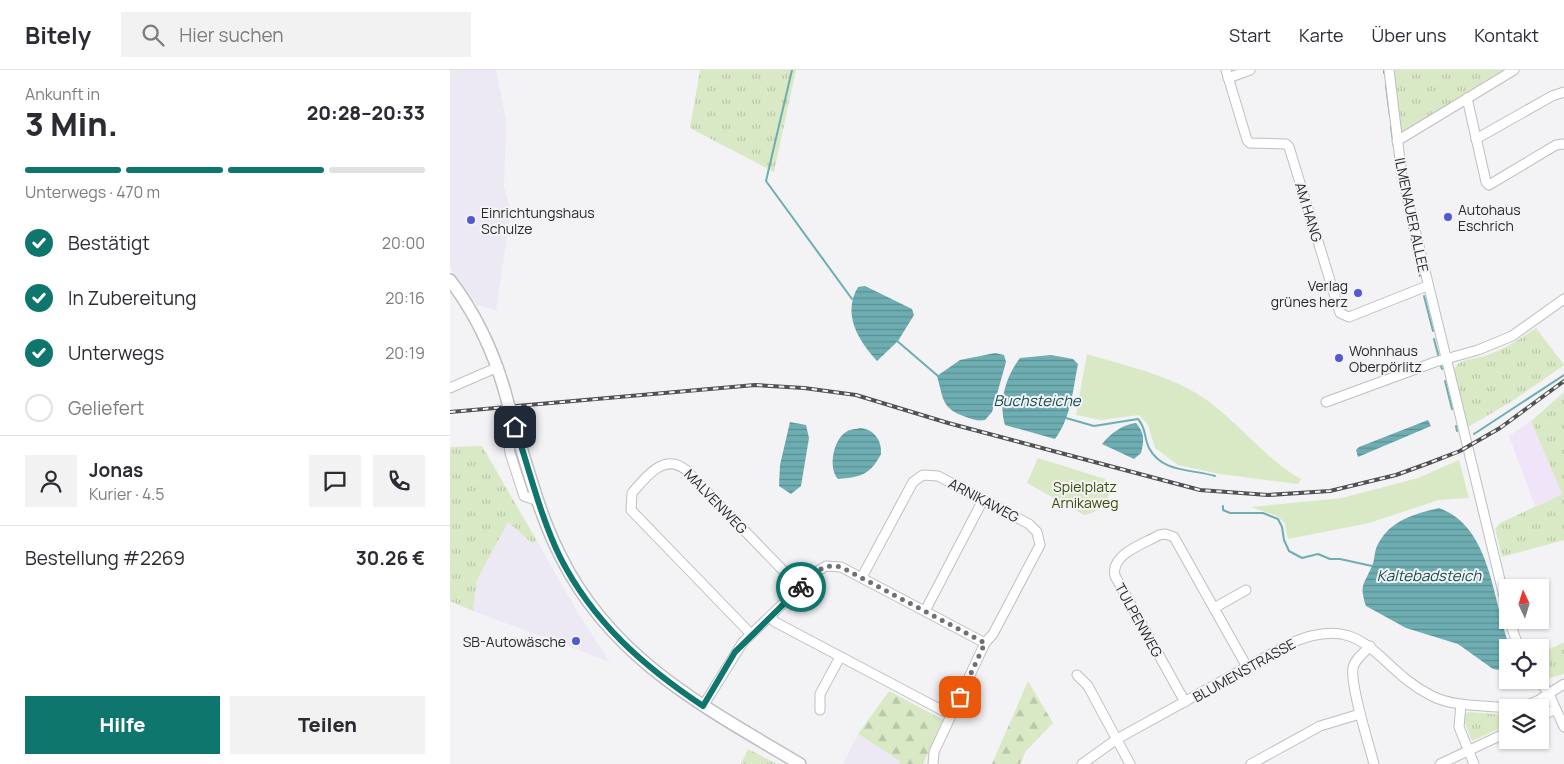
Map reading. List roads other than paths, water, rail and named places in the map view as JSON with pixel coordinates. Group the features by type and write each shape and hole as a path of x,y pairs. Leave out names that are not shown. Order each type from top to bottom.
{"main road":[{"path":"450,280 482,330 498,367 538,500 556,547 571,577 606,627 642,660 703,706 800,764"}],"street":[{"name":"AM HANG","path":"1250,70 1227,74 1248,140 1250,143 1286,144 1289,147 1340,313 1343,317 1349,317 1428,286"},
{"name":"ILMENAUER ALLEE","path":"1389,70 1402,176 1499,579"},
{"path":"1397,141 1514,70"},
{"path":"1476,140 1552,96 1564,92"},
{"path":"1467,98 1486,182 1489,184 1556,145 1564,144"},
{"path":"1326,402 1445,359 1478,350 1512,336 1564,299"},
{"path":"450,388 498,367"},
{"name":"MALVENWEG","path":"751,634 631,510 632,493 661,464 674,463 686,470 800,588"},
{"name":"ARNIKAWEG","path":"862,577 917,477 932,474 1029,524 1037,532 1040,545 993,634 985,643"},
{"path":"925,611 983,500"},
{"name":"TULPENWEG","path":"1185,702 1114,576 1115,564 1121,556 1159,535 1170,535 1178,542 1247,667"},
{"path":"703,706 735,652 751,634 771,617 816,572 826,566 841,567 985,643 934,752 932,764"},
{"path":"1214,608 1246,590"},
{"path":"771,617 775,622 951,715"},
{"name":"BLUMENSTRASSE","path":"1082,764 1117,739 1247,667 1289,644 1319,634 1347,635 1370,646 1420,689 1433,697 1461,704 1499,707"},
{"path":"1370,646 1354,663 1353,668 1360,714 1374,764"},
{"path":"820,710 820,694 840,657"},
{"path":"1077,676 1088,686 1130,764"},
{"path":"1539,699 1564,684"},
{"path":"1545,689 1564,727"},
{"path":"1461,704 1460,727 1474,764"},
{"path":"1549,712 1555,709"},
{"path":"1252,764 1320,726 1360,714"},
{"path":"1440,764 1499,736"}],"water":[{"path":"865,286 912,309 914,315 898,341 877,361 858,335 852,317 853,297 858,287"},
{"path":"995,353 1004,355 1006,362 992,412 985,420 974,420 952,410 945,402 937,376 960,360"},
{"name":"Buchsteiche","path":"1051,355 1073,359 1078,364 1068,413 1055,439 1005,425 1002,407 1007,381 1020,358"},
{"path":"1428,420 1431,426 1358,457 1356,450 1359,447"},
{"path":"790,422 806,425 809,438 801,486 791,494 779,486 780,465"},
{"path":"1136,423 1141,430 1143,441 1141,453 1134,459 1102,444 1117,430"},
{"path":"861,428 870,431 877,437 881,454 869,471 864,474 838,479 833,468 835,447 842,436 848,431"},
{"name":"Kaltebadsteich","path":"1439,508 1457,518 1470,531 1480,548 1488,567 1499,608 1499,629 1504,629 1507,639 1499,639 1499,670 1493,669 1458,644 1406,628 1366,606 1363,585 1383,536 1389,529 1404,519"}],"waterway":[{"path":"792,70 766,181 852,299"},
{"path":"1386,85 1390,116"},
{"path":"1391,127 1394,147"},
{"path":"1405,210 1420,276"},
{"path":"1424,296 1433,331"},
{"path":"1434,339 1439,358"},
{"path":"896,340 938,376"},
{"path":"1440,363 1442,369"},
{"path":"1474,434 1564,375"},
{"path":"1445,381 1452,409"},
{"path":"1066,418 1094,426 1138,419 1149,448 1162,462 1178,469 1215,476"},
{"path":"1456,426 1457,431"},
{"path":"1223,506 1223,510 1230,513 1263,513 1278,519 1289,551 1302,558 1318,554 1330,559 1340,559 1372,566"}],"railway":[{"path":"450,412 755,385 804,388 856,395 948,423 1200,490 1268,495 1330,491 1396,475 1429,463 1460,451 1500,428 1564,381"}],"place":[{"name":"Autohaus Eschrich","path":"1448,217"},
{"name":"Einrichtungshaus Schulze","path":"471,220"},
{"name":"Verlag grünes herz","path":"1358,293"},
{"name":"Wohnhaus Oberpörlitz","path":"1339,358"},
{"name":"SB-Autowäsche","path":"576,641"}],"park label":[{"name":"Spielplatz Arnikaweg","path":"1085,494"}]}
